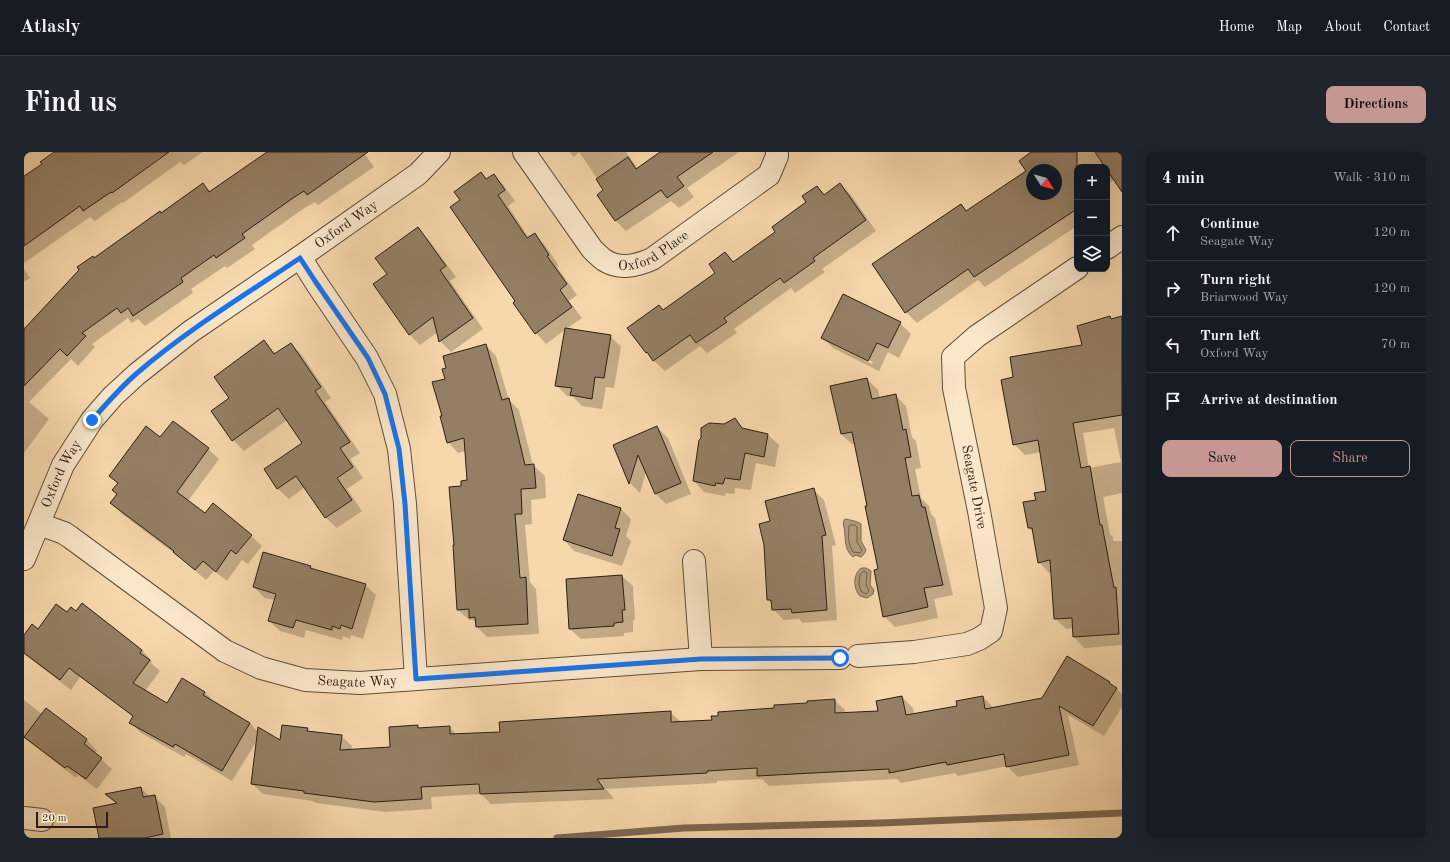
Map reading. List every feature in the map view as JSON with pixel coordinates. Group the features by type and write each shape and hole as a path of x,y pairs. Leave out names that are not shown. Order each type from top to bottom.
{"street":[{"name":"Oxford Way","path":"24,559 63,465 92,420 113,396 137,374 190,332 300,258 418,174 439,152"},
{"name":"Oxford Place","path":"524,152 592,249 604,260 617,265 636,266 652,259 769,175 777,156 777,152"},
{"path":"300,258 368,358 385,394 399,449 405,504 416,679"},
{"name":"Seagate Drive","path":"849,657 914,652 967,644 979,639 991,631 996,608 979,510 954,388 953,357 977,336 1074,270"},
{"name":"Seagate Way","path":"39,524 64,533 70,537 224,651 261,668 304,680 360,683 701,659 849,657"},
{"path":"694,561 701,659"}],"water":[{"path":"845,519 861,524 861,541 866,550 861,557 856,555 853,557 847,550 843,523"},
{"path":"861,568 866,568 871,571 870,585 874,590 873,594 867,598 860,596 855,586 856,574"}],"building":[{"path":"54,152 169,152 112,193 111,192 83,211 80,206 24,246 24,176 42,164 40,162"},
{"path":"267,152 368,152 307,195 304,191 293,198 242,234 245,238 216,258 214,255 181,278 183,282 133,316 128,308 121,313 117,308 82,333 86,336 67,356 60,349 24,386 24,329 79,270 77,267 93,256 94,258 160,211 161,213 203,183 209,192"},
{"path":"660,152 713,152 677,177 684,186 667,198 661,190 615,221 597,195 603,190 596,179 628,157 636,169"},
{"path":"1031,152 1077,152 1077,164 1074,164 1074,211 974,277 968,269 905,313 872,264 961,204 966,211 1026,171 1019,161"},
{"path":"1095,152 1122,152 1122,192 1110,174 1110,164 1103,164"},
{"path":"481,172 486,179 494,174 505,190 498,195 527,238 535,233 549,255 547,256 567,284 560,290 572,307 535,334 513,303 515,301 450,207 460,200 454,192"},
{"path":"840,183 866,220 813,258 815,261 784,283 780,278 724,318 727,322 696,343 690,335 653,361 627,328 659,305 663,310 715,273 709,264 725,252 733,262 775,232 772,227 806,202 802,196 817,186 824,195"},
{"path":"418,227 446,266 440,270 473,318 439,342 433,317 409,335 373,284 387,274 375,258"},
{"path":"843,294 901,322 888,348 877,343 868,361 821,338"},
{"path":"1110,316 1111,319 1122,316 1122,415 1073,423 1081,468 1090,466 1100,525 1102,525 1114,588 1116,587 1119,634 1073,637 1072,618 1054,619 1050,560 1038,563 1032,528 1028,528 1023,502 1036,500 1034,493 1046,491 1038,440 1013,445 1001,380 1013,377 1010,357 1082,345 1077,326"},
{"path":"565,328 611,335 604,378 595,377 592,399 570,395 572,388 555,386"},
{"path":"264,340 274,354 291,343 321,387 315,391 350,442 340,448 353,467 337,478 352,500 325,518 296,476 277,489 264,469 302,443 278,408 232,441 211,411 229,398 214,377"},
{"path":"486,344 502,400 509,398 525,465 534,464 536,488 521,489 522,514 515,514 520,578 526,577 528,624 476,627 475,617 469,618 469,609 457,610 454,545 449,487 461,486 461,481 467,480 464,438 447,443 440,416 442,416 432,382 445,379 442,369 446,368 443,356"},
{"path":"867,378 872,399 896,394 903,430 906,429 911,457 905,458 912,496 919,495 922,507 925,507 943,585 924,588 928,607 883,617 874,570 878,569 852,432 841,434 830,386"},
{"path":"735,418 742,428 768,434 764,457 745,453 740,480 725,478 723,484 716,483 715,486 693,481 699,440 701,438 701,428 709,423 724,424"},
{"path":"173,421 209,448 177,492 205,513 213,503 252,535 236,554 231,550 216,572 203,561 195,570 173,552 174,551 110,503 117,494 112,490 118,483 109,476 146,426 160,437"},
{"path":"657,426 681,483 655,494 638,455 629,484 613,445"},
{"path":"814,488 826,535 822,536 827,610 792,613 791,609 772,610 771,600 767,600 764,545 759,524 770,521 765,501"},
{"path":"578,494 621,508 615,528 620,529 612,556 563,540"},
{"path":"263,552 311,566 310,568 366,584 352,629 341,625 340,629 332,626 332,630 296,620 293,628 268,621 276,594 253,587"},
{"path":"622,575 625,610 622,610 623,622 614,623 614,626 569,629 566,579"},
{"path":"82,603 142,650 140,653 150,660 133,683 167,703 182,678 205,692 203,695 250,723 222,771 175,744 173,747 129,723 133,716 69,668 60,680 24,653 24,635 32,624 38,629 56,604 67,612 71,607 76,611"},
{"path":"1067,656 1110,682 1109,683 1117,688 1093,726 1059,706 1069,755 1006,767 1004,754 947,765 946,762 889,773 889,769 757,776 757,768 707,771 707,773 597,779 604,789 480,794 479,784 421,787 422,799 374,802 304,793 304,791 251,784 258,727 280,740 282,725 308,728 307,731 342,735 340,750 390,747 389,727 418,725 418,728 450,726 450,734 500,732 499,722 671,711 671,722 712,720 711,716 718,716 718,712 774,708 774,705 807,703 807,701 835,699 835,713 878,711 876,701 902,696 906,715 957,706 956,701 983,696 985,709 1042,698"},
{"path":"46,708 87,739 84,744 102,758 86,779 67,766 65,768 24,737"},
{"path":"141,787 143,797 155,795 163,834 145,838 99,838 93,808 117,803 105,794"}],"waterway":[{"path":"557,838 684,828 881,823 1122,813"}],"route":[{"path":"92,420 113,396 137,374 190,332 300,258 368,358 385,394 399,449 405,504 416,679 701,659 840,658"}]}
